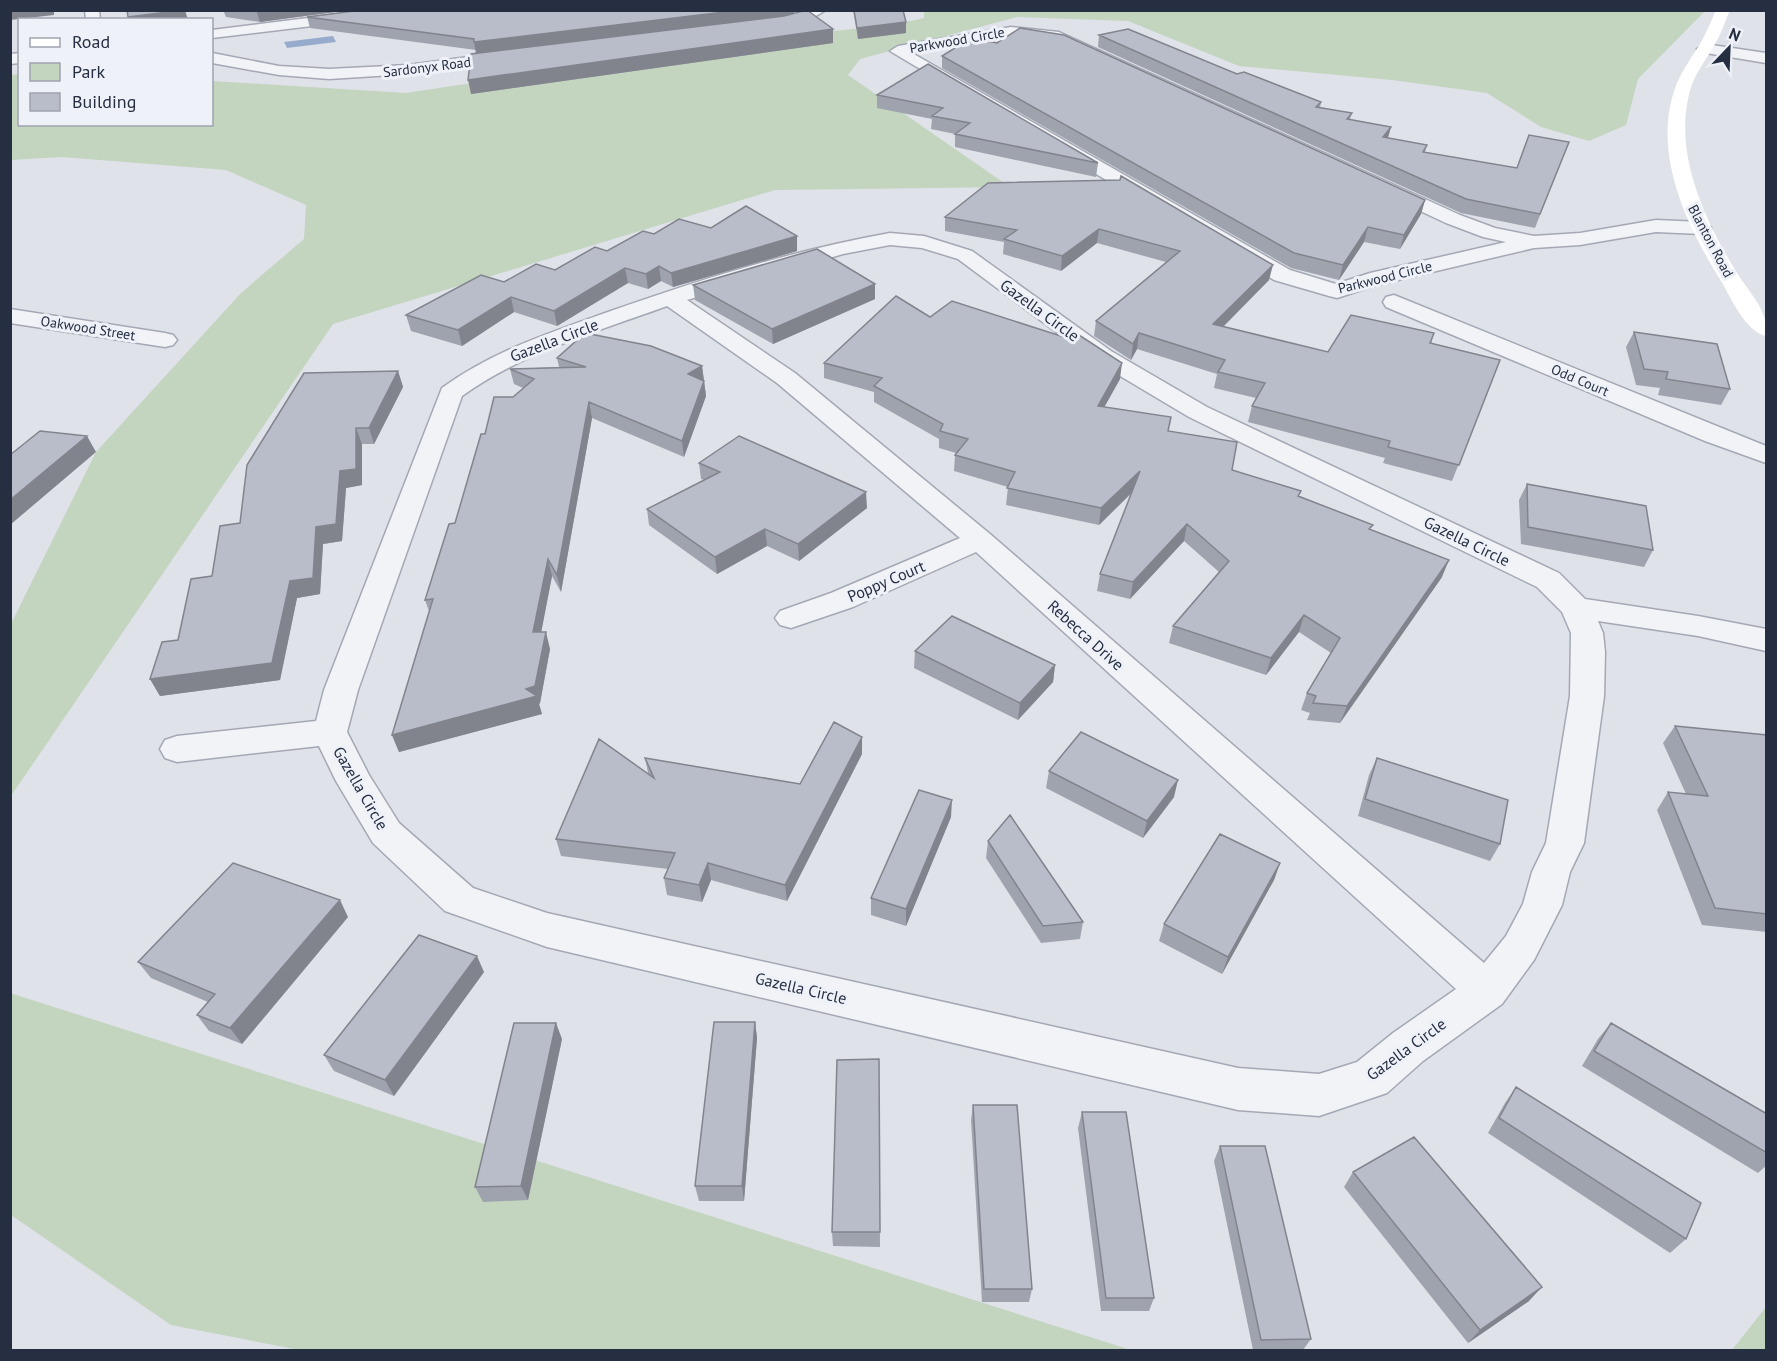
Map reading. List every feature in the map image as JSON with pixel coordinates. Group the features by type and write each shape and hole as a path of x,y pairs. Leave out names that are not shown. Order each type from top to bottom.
{"street":[{"path":"213,34 412,10"},
{"path":"749,27 799,20 819,10"},
{"name":"Blanton Road","path":"1723,10 1707,44 1691,65 1681,95 1677,123 1678,156 1686,193 1701,228 1718,259 1763,323"},
{"name":"Parkwood Circle","path":"1534,242 1490,233 1453,219 1054,35 1011,31 898,51 1282,275 1302,283 1337,291 1370,280 1534,242 1580,238 1656,226 1701,228"},
{"path":"1707,44 1767,48"},
{"path":"1707,44 1767,58"},
{"name":"Sardonyx Road","path":"213,58 300,73 368,74 528,55"},
{"name":"Gazella Circle","path":"890,240 924,243 965,255 1103,356 1198,412 1548,580 1576,608 1587,633 1589,652 1587,696 1565,843 1551,872 1542,905 1520,948 1487,991 1408,1047 1371,1078 1319,1095 1238,1089 547,930 459,900 386,832 354,781 330,732 341,690 451,393 481,371 522,351 669,298 840,248 890,240"},
{"name":"Rebecca Drive","path":"669,298 786,378 980,540 1487,991"},
{"name":"Odd Court","path":"1394,302 1767,455"},
{"name":"Oakwood Street","path":"10,316 165,340"},
{"name":"Poppy Court","path":"791,618 842,600 980,540"},
{"path":"1576,608 1698,626 1767,640"},
{"path":"177,749 330,732"}],"green space":[{"path":"924,11 1705,11 1638,79 1626,125 1589,141 1541,127 1487,93 1392,80 1239,66 1128,21 1017,17 860,59 848,75 1010,187 775,190 333,324 11,796 10,626 96,452 241,293 304,239 306,205 226,170 62,157 11,160 11,75 18,74 18,126 213,126 213,81 406,93 784,36 893,25 924,18"},
{"path":"10,993 1131,1350 299,1350 171,1325 11,1215"},
{"path":"1766,1307 1766,1350 1732,1350"}],"water":[{"path":"333,36 336,42 287,48 284,42"}],"building":[{"path":"127,10 184,10 128,17"},
{"path":"362,10 741,10 474,42 474,39 307,17"},
{"path":"807,10 833,29 468,80 471,54 784,16"},
{"path":"854,10 903,10 906,22 857,28"},
{"path":"1020,28 1064,35 1425,200 1404,235 1368,227 1343,265 1294,253 942,56 971,38 997,43"},
{"path":"1128,29 1237,74 1244,72 1321,102 1316,107 1352,113 1347,119 1391,127 1383,137 1427,145 1423,152 1517,168 1529,135 1569,142 1540,214 1466,199 1099,35"},
{"path":"928,64 1098,163 955,134 970,123 932,116 943,108 877,95"},
{"path":"1121,176 1273,265 1213,324 1328,352 1351,315 1434,333 1430,343 1500,360 1459,465 1388,447 1390,441 1252,406 1265,383 1218,372 1225,360 1139,333 1133,344 1096,321 1180,251 1099,229 1062,256 1004,239 1017,230 945,217 988,183 1120,180"},
{"path":"746,206 797,236 671,273 659,266 646,274 625,268 554,311 511,297 458,330 406,315 481,275 504,282 536,264 555,270 595,247 607,251 643,231 654,234 679,219 711,228"},
{"path":"817,249 875,284 772,329 693,285"},
{"path":"896,296 930,317 952,301 1073,340 1079,335 1122,363 1098,406 1171,417 1168,431 1237,442 1232,470 1301,491 1298,496 1373,525 1369,529 1449,560 1347,706 1313,703 1316,696 1307,693 1340,638 1304,615 1271,658 1173,626 1229,561 1187,524 1133,582 1100,574 1140,471 1101,508 1007,488 1015,472 955,455 968,439 940,431 943,424 874,386 882,378 824,363"},
{"path":"1634,332 1717,344 1730,389 1666,379 1668,372 1644,369"},
{"path":"585,333 651,346 702,366 688,374 704,381 682,441 589,402 557,575 548,559 533,632 546,632 535,686 526,689 537,696 392,735 433,599 425,600 449,524 455,523 481,434 485,434 494,397 513,397 534,379 510,369 586,367 557,358"},
{"path":"398,371 369,428 356,428 356,469 340,471 336,524 316,527 313,578 290,581 272,663 150,679 162,642 178,640 191,579 212,576 220,526 240,523 247,465 304,373"},
{"path":"40,431 87,436 10,500 10,455"},
{"path":"739,436 866,492 798,544 765,529 715,557 647,509 720,472 699,463"},
{"path":"1527,484 1646,506 1653,550 1528,527"},
{"path":"952,616 1055,665 1020,703 915,651"},
{"path":"834,722 862,737 785,885 708,863 699,885 664,878 675,853 556,839 599,739 654,778 645,758 800,784"},
{"path":"1675,726 1767,735 1767,914 1715,908 1668,792 1708,796"},
{"path":"1081,732 1178,780 1147,821 1049,771"},
{"path":"1377,758 1508,800 1500,844 1365,799"},
{"path":"919,790 952,800 906,909 871,898"},
{"path":"1010,815 1083,922 1043,926 988,841"},
{"path":"1220,834 1280,863 1228,957 1164,924"},
{"path":"233,863 340,900 230,1028 197,1015 215,994 138,962"},
{"path":"419,935 477,956 385,1080 324,1055"},
{"path":"714,1022 755,1022 742,1186 695,1186"},
{"path":"514,1023 556,1023 521,1186 475,1187"},
{"path":"1611,1023 1767,1114 1767,1153 1594,1051"},
{"path":"879,1059 880,1232 832,1232 837,1060"},
{"path":"1516,1087 1701,1203 1686,1239 1499,1118"},
{"path":"973,1105 1017,1105 1032,1289 984,1289"},
{"path":"1082,1112 1126,1112 1154,1298 1106,1298"},
{"path":"1414,1137 1542,1287 1480,1330 1353,1172"},
{"path":"1220,1146 1265,1146 1311,1339 1261,1340"}]}
